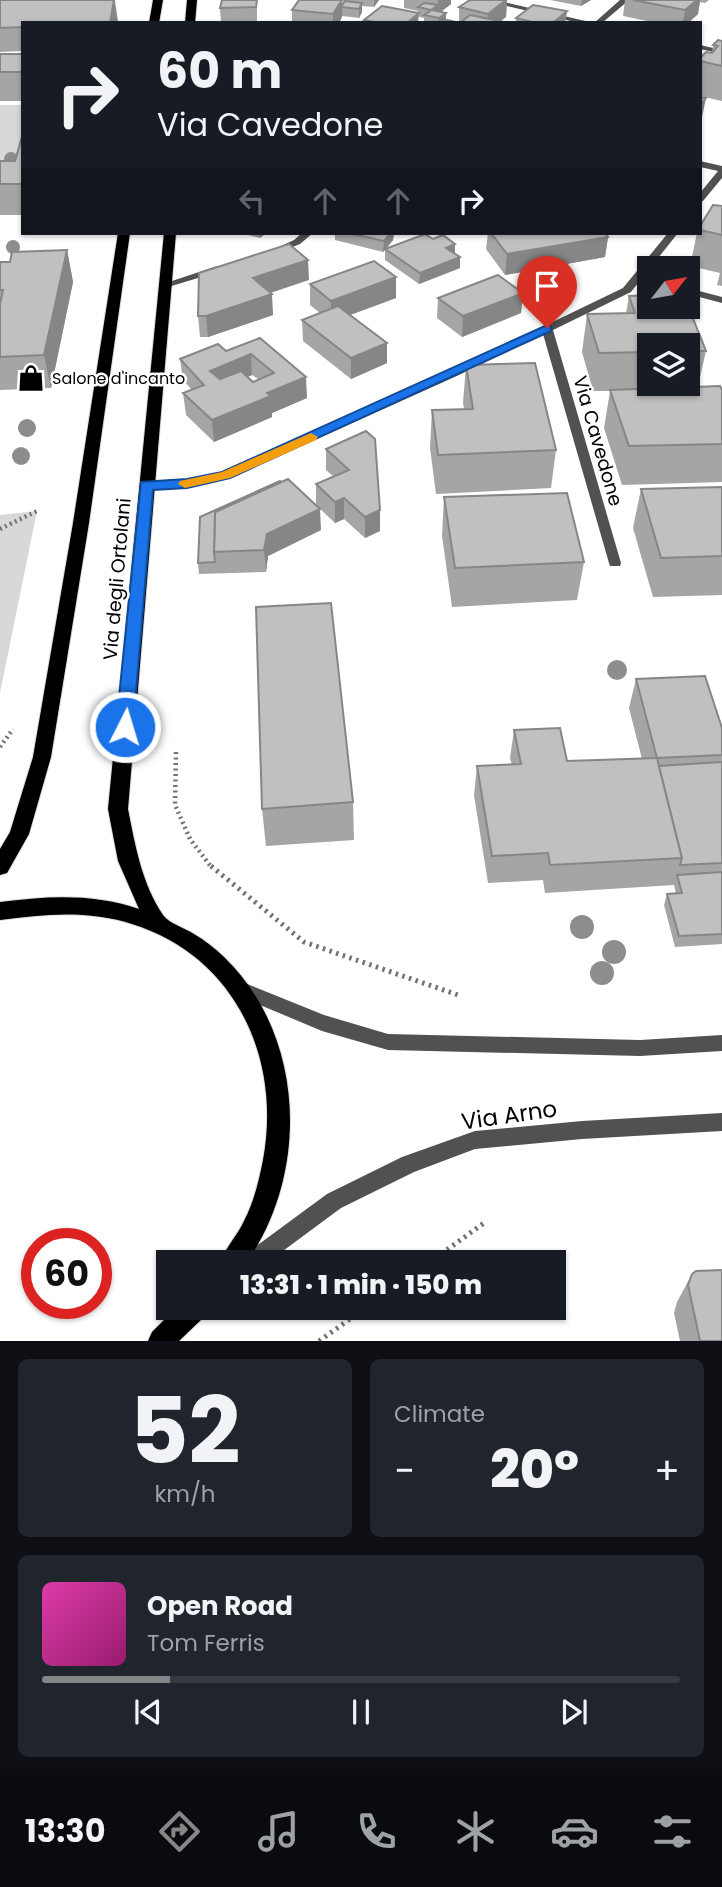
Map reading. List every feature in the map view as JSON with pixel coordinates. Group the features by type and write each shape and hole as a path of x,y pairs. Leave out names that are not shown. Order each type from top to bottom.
{"main road":[{"path":"154,21 158,0"},
{"path":"190,21 192,0"},
{"name":"Via degli Ortolani","path":"0,867 19,834 42,757 81,523 124,235"},
{"name":"Via degli Ortolani","path":"156,923 128,861 118,808 170,235"},
{"path":"0,911 54,904 108,907 156,923 203,950 240,989 267,1042 279,1095 276,1158 256,1223 239,1250"},
{"path":"161,1341 183,1320"}],"street":[{"path":"485,0 581,21"},
{"path":"599,21 625,0"},
{"path":"702,47 722,52"},
{"path":"702,165 722,170 702,196"},
{"path":"257,257 298,242 306,235"},
{"path":"146,485 187,484 226,475 627,290 671,235"},
{"path":"165,285 231,265"},
{"path":"700,294 722,300"},
{"name":"Via Cavedone","path":"547,328 615,563"},
{"path":"240,989 322,1023 388,1042 640,1048 722,1043"},
{"name":"Via Arno","path":"267,1250 334,1201 409,1164 475,1140 582,1130 722,1122"}],"path":[{"path":"0,529 37,511"},
{"path":"176,752 176,806 190,839 214,871 304,942 461,996"},
{"path":"447,1250 484,1223"},
{"path":"319,1341 349,1320"}],"shaded area":[{"path":"0,105 21,105 21,162 0,188"},
{"path":"37,511 0,693 0,515"}],"building":[{"path":"0,0 114,0 110,21 21,21 21,27 0,28"},
{"path":"222,0 257,0 256,7 220,8"},
{"path":"299,0 342,0 333,14 292,10"},
{"path":"470,0 506,0 488,14 459,7"},
{"path":"633,0 697,0 685,10"},
{"path":"345,1 362,3 359,9 341,7"},
{"path":"424,3 438,5 431,10 418,7"},
{"path":"533,5 567,11 555,21 516,18"},
{"path":"382,6 419,13 409,21 364,20"},
{"path":"432,10 446,13 439,18 424,15"},
{"path":"470,15 499,21 462,21"},
{"path":"718,40 722,41 722,66 702,61 702,56 706,52 712,53 718,46 713,45"},
{"path":"0,54 21,54 21,72 0,72"},
{"path":"21,140 21,184 0,184 0,161 15,161"},
{"path":"713,205 722,206 722,235 702,230 702,223"},
{"path":"357,235 389,235 384,241"},
{"path":"422,235 433,239 443,235 455,244 446,248 460,257 420,273 385,249"},
{"path":"493,235 608,237 507,254"},
{"path":"289,244 308,260 253,278 272,294 206,316 198,316 199,273"},
{"path":"67,250 44,355 0,357 0,304 3,290 0,290 0,262 10,262 12,252"},
{"path":"374,261 396,277 331,301 310,284"},
{"path":"498,275 523,293 463,316 438,298"},
{"path":"629,296 637,296 637,319 693,319 699,333 637,333 637,352 599,353 587,314 635,313"},
{"path":"338,306 387,343 351,358 302,320"},
{"path":"700,336 706,351 700,351"},
{"path":"260,338 306,377 267,393 271,396 212,420 183,393 204,385 180,359 218,344 226,351","holes":["251,354 274,373 253,382 241,371 220,379 210,371"]},
{"path":"535,363 556,450 438,455 432,410 473,409 466,365"},
{"path":"720,386 722,390 722,444 629,446 610,390 637,389 637,396 700,396 700,387"},
{"path":"366,431 375,439 380,510 365,517 344,498 335,502 316,484 349,470 326,449"},
{"path":"288,479 320,509 267,534 264,550 214,552 215,512"},
{"path":"280,481 215,512 215,562 198,563 200,517"},
{"path":"722,487 722,556 661,558 641,489"},
{"path":"567,493 584,562 455,568 444,497"},
{"path":"331,603 353,802 262,809 256,607"},
{"path":"705,676 722,728 722,755 657,758 636,679"},
{"path":"560,728 567,761 657,758 682,858 550,865 548,853 492,856 477,766 521,764 514,730"},
{"path":"722,762 722,863 680,865 682,858 659,766"},
{"path":"722,872 722,934 679,936 667,894 682,893 677,875"},
{"path":"722,1270 722,1341 700,1341 688,1285 696,1271"}],"slow traffic":[{"path":"185,484 226,475 311,437"}],"place":[{"name":"Salone d'incanto","path":"31,378"}],"route":[{"path":"125,727 146,485 187,484 226,475 455,373 547,328"}]}
